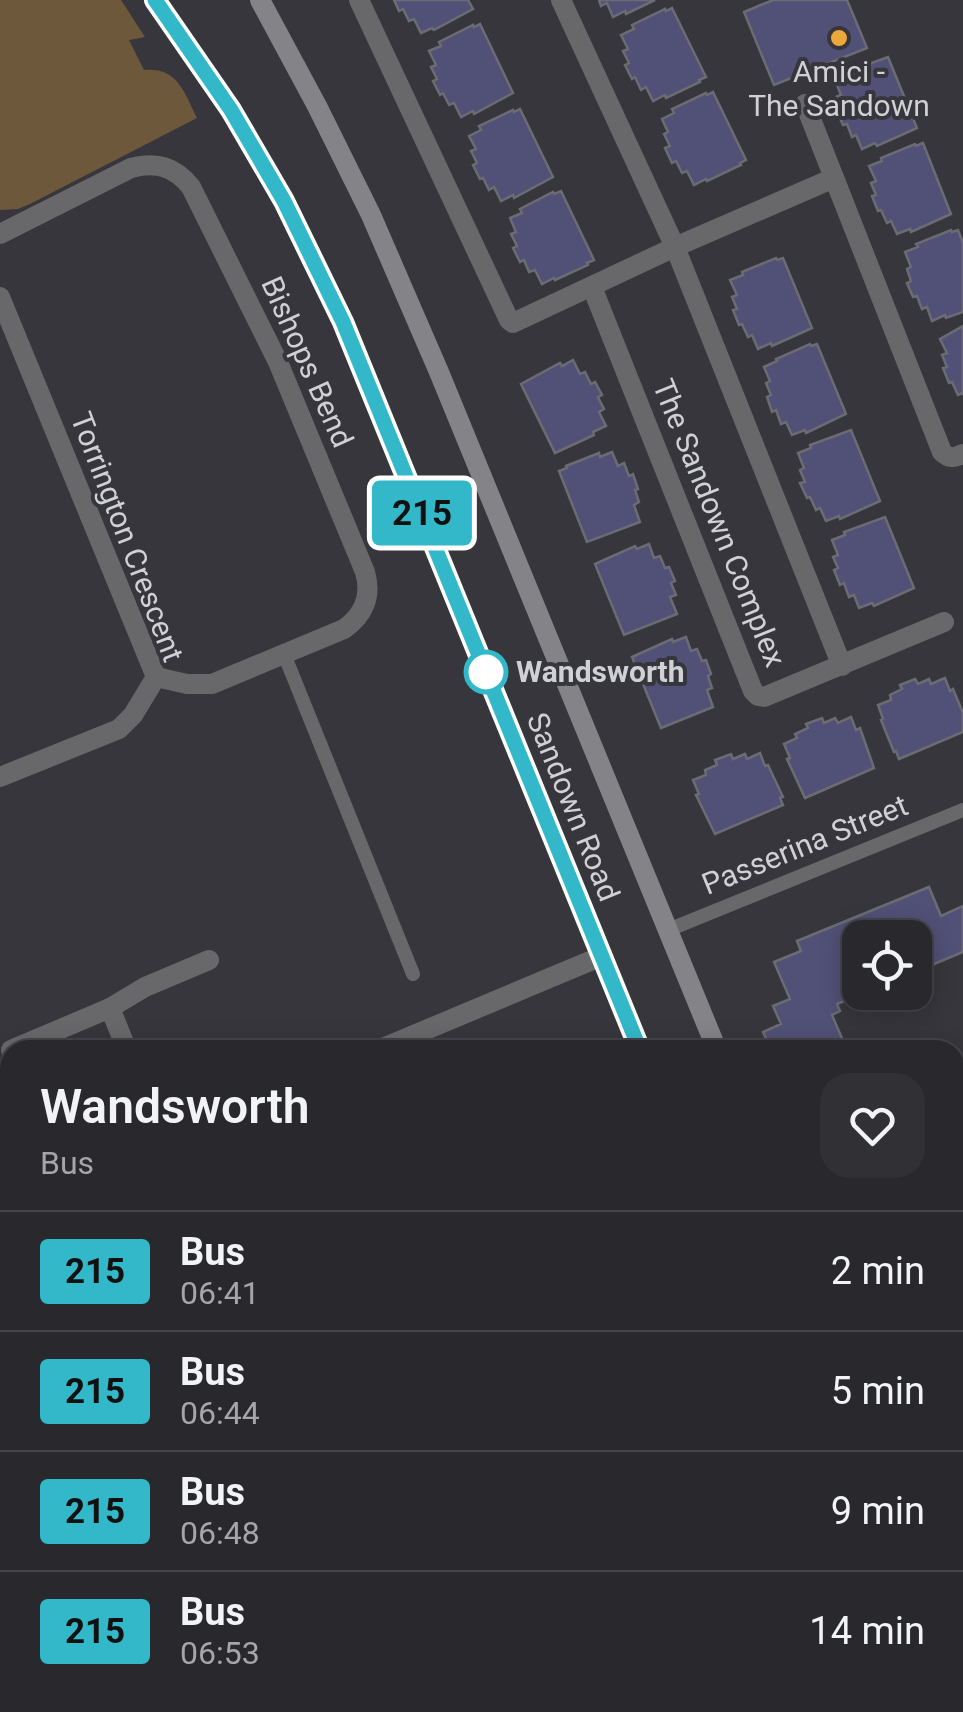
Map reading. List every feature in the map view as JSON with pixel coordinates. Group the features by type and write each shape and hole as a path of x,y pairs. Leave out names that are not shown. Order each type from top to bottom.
{"main road":[{"name":"Sandown Road","path":"154,0 231,110 284,201 343,322 636,1040"},
{"name":"Sandown Road","path":"260,0 371,214 440,372 713,1040"}],"street":[{"path":"359,0 509,320 517,323 675,247 834,178"},
{"name":"The Sandown Complex","path":"561,0 675,247 842,666"},
{"path":"805,104 942,452 954,458 963,454"},
{"name":"Bishops Bend","path":"0,234 142,164 176,171 192,187 278,362 368,582 366,603 344,630 212,684 187,684 156,677"},
{"name":"The Sandown Complex","path":"592,286 758,696 842,666 944,622"},
{"name":"Torrington Crescent","path":"0,297 156,677 120,729 0,778"},
{"path":"402,1040 602,956"},
{"path":"34,1040 208,960"},
{"path":"110,1008 123,1040"}],"lane":[{"path":"284,654 413,974"},
{"name":"Passerina Street","path":"668,930 963,810"}],"shaded area":[{"path":"0,0 121,0 145,37 129,40 144,70 172,77 197,118 30,204 0,210"}],"building":[{"path":"394,0 468,0 473,9 421,33 414,19 409,21"},
{"path":"599,0 655,0 613,17 607,3 601,6"},
{"path":"773,0 847,0 867,48 774,85 744,12"},
{"path":"672,8 706,77 653,101 646,87 641,90 635,77 632,79 625,65 629,63 623,51 628,49 621,35 634,29 632,25"},
{"path":"480,24 513,93 461,117 454,103 449,105 443,93 440,95 433,81 437,79 431,67 436,65 429,51 441,46 439,42"},
{"path":"888,57 917,128 862,149 837,111 841,109 836,97 841,95 835,80"},
{"path":"713,92 746,160 694,185 687,171 682,173 676,161 672,163 665,148 670,146 662,119 674,113 672,109"},
{"path":"520,109 553,177 501,201 494,187 489,190 480,179 473,165 477,163 471,151 476,149 469,136 481,130 479,126"},
{"path":"923,143 951,214 897,234 891,221 887,223 878,211 871,183 876,181 869,166"},
{"path":"561,191 594,260 542,284 535,270 529,272 524,260 520,262 513,248 517,246 511,234 516,232 510,218 522,213 520,209"},
{"path":"958,230 963,243 963,312 932,321 927,307 922,309 907,283 911,281 907,269 911,267 905,252"},
{"path":"783,258 812,328 758,349 752,335 748,337 739,325 732,297 737,295 730,280"},
{"path":"963,326 963,395 958,395 943,368 947,367 942,355 947,353 940,339"},
{"path":"817,344 846,414 806,433 805,430 792,435 786,422 781,424 776,410 772,412 766,383 770,381 764,367"},
{"path":"573,360 580,374 585,372 602,395 598,397 604,409 599,412 606,426 555,453 521,384"},
{"path":"851,430 880,501 826,521 800,483 805,482 798,453"},
{"path":"612,452 618,466 624,463 629,476 633,474 639,502 634,505 640,522 587,542 559,471 599,453 600,457"},
{"path":"885,517 914,588 874,606 872,603 859,608 854,595 849,597 844,583 840,585 834,570 838,568 833,557 838,555 832,540"},
{"path":"649,544 654,558 660,556 675,581 671,583 676,595 670,597 677,614 624,635 595,564"},
{"path":"686,637 691,651 697,649 702,661 706,660 712,688 707,690 713,707 661,728 632,657"},
{"path":"945,678 963,713 963,732 899,759 878,705 891,700 890,695 902,689 900,685 915,679 918,684 929,679 931,684"},
{"path":"851,717 856,730 860,728 874,768 805,798 784,744 808,728 806,724 822,718 824,723 835,718 838,723"},
{"path":"760,753 783,797 783,805 715,834 693,780 717,765 715,760 731,754 733,759 745,754 747,759"},
{"path":"929,887 941,916 963,906 963,952 932,965 932,920 848,920"},
{"path":"842,923 842,1002 837,1004 840,1011 832,1015 843,1040 767,1040 763,1032 781,1024 773,1006 790,999 774,962 801,951 797,941"}],"bus line":[{"name":"215","path":"155,0 231,110 284,201 343,322 636,1040"}],"place":[{"name":"Amici - The Sandown","path":"839,38"},
{"name":"Wandsworth","path":"486,672"}]}
